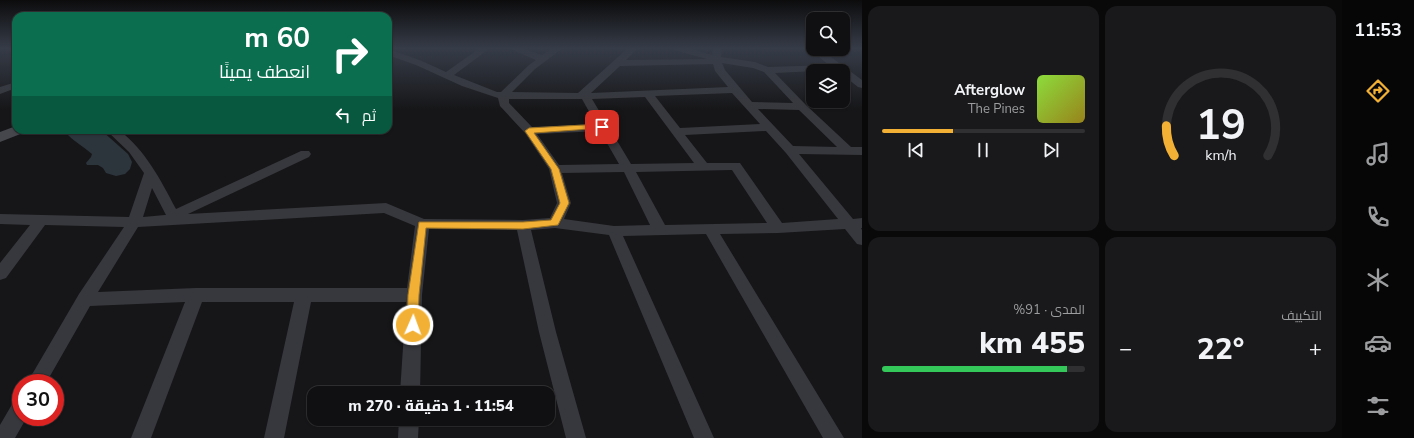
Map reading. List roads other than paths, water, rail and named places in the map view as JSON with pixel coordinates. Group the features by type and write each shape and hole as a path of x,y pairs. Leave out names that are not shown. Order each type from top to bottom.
{"street":[{"path":"431,68 466,84 496,95 503,96 583,96 734,90"},
{"path":"448,75 457,68"},
{"path":"503,96 531,68"},
{"path":"583,96 611,68"},
{"path":"719,68 734,90 750,105 790,150 862,240"},
{"path":"764,68 767,70 802,107 848,151"},
{"path":"767,70 804,68"},
{"path":"850,76 862,85"},
{"path":"0,91 12,86"},
{"path":"648,94 703,166"},
{"path":"503,96 504,104 529,131 555,169 564,203 554,223"},
{"path":"583,96 636,182 660,230"},
{"path":"750,105 802,107"},
{"path":"0,128 12,123"},
{"path":"529,131 602,127"},
{"path":"676,132 769,127"},
{"path":"0,138 12,133"},
{"path":"118,134 146,165 174,218"},
{"path":"790,150 862,151"},
{"path":"174,218 306,154"},
{"path":"555,169 736,166 778,228"},
{"path":"41,374 85,299 134,222 150,173"},
{"path":"0,219 134,222 174,218 386,208 422,224 523,225 554,223 614,231 778,228 862,223"},
{"path":"0,274 41,220"},
{"path":"410,386 414,295 422,224"},
{"path":"523,225 536,289 576,438"},
{"path":"710,229 834,438"},
{"path":"614,231 704,438"},
{"path":"85,299 196,295 414,295"},
{"path":"141,438 196,295"},
{"path":"274,438 304,295"},
{"path":"4,438 12,424"},
{"path":"408,438 409,426"}]}
